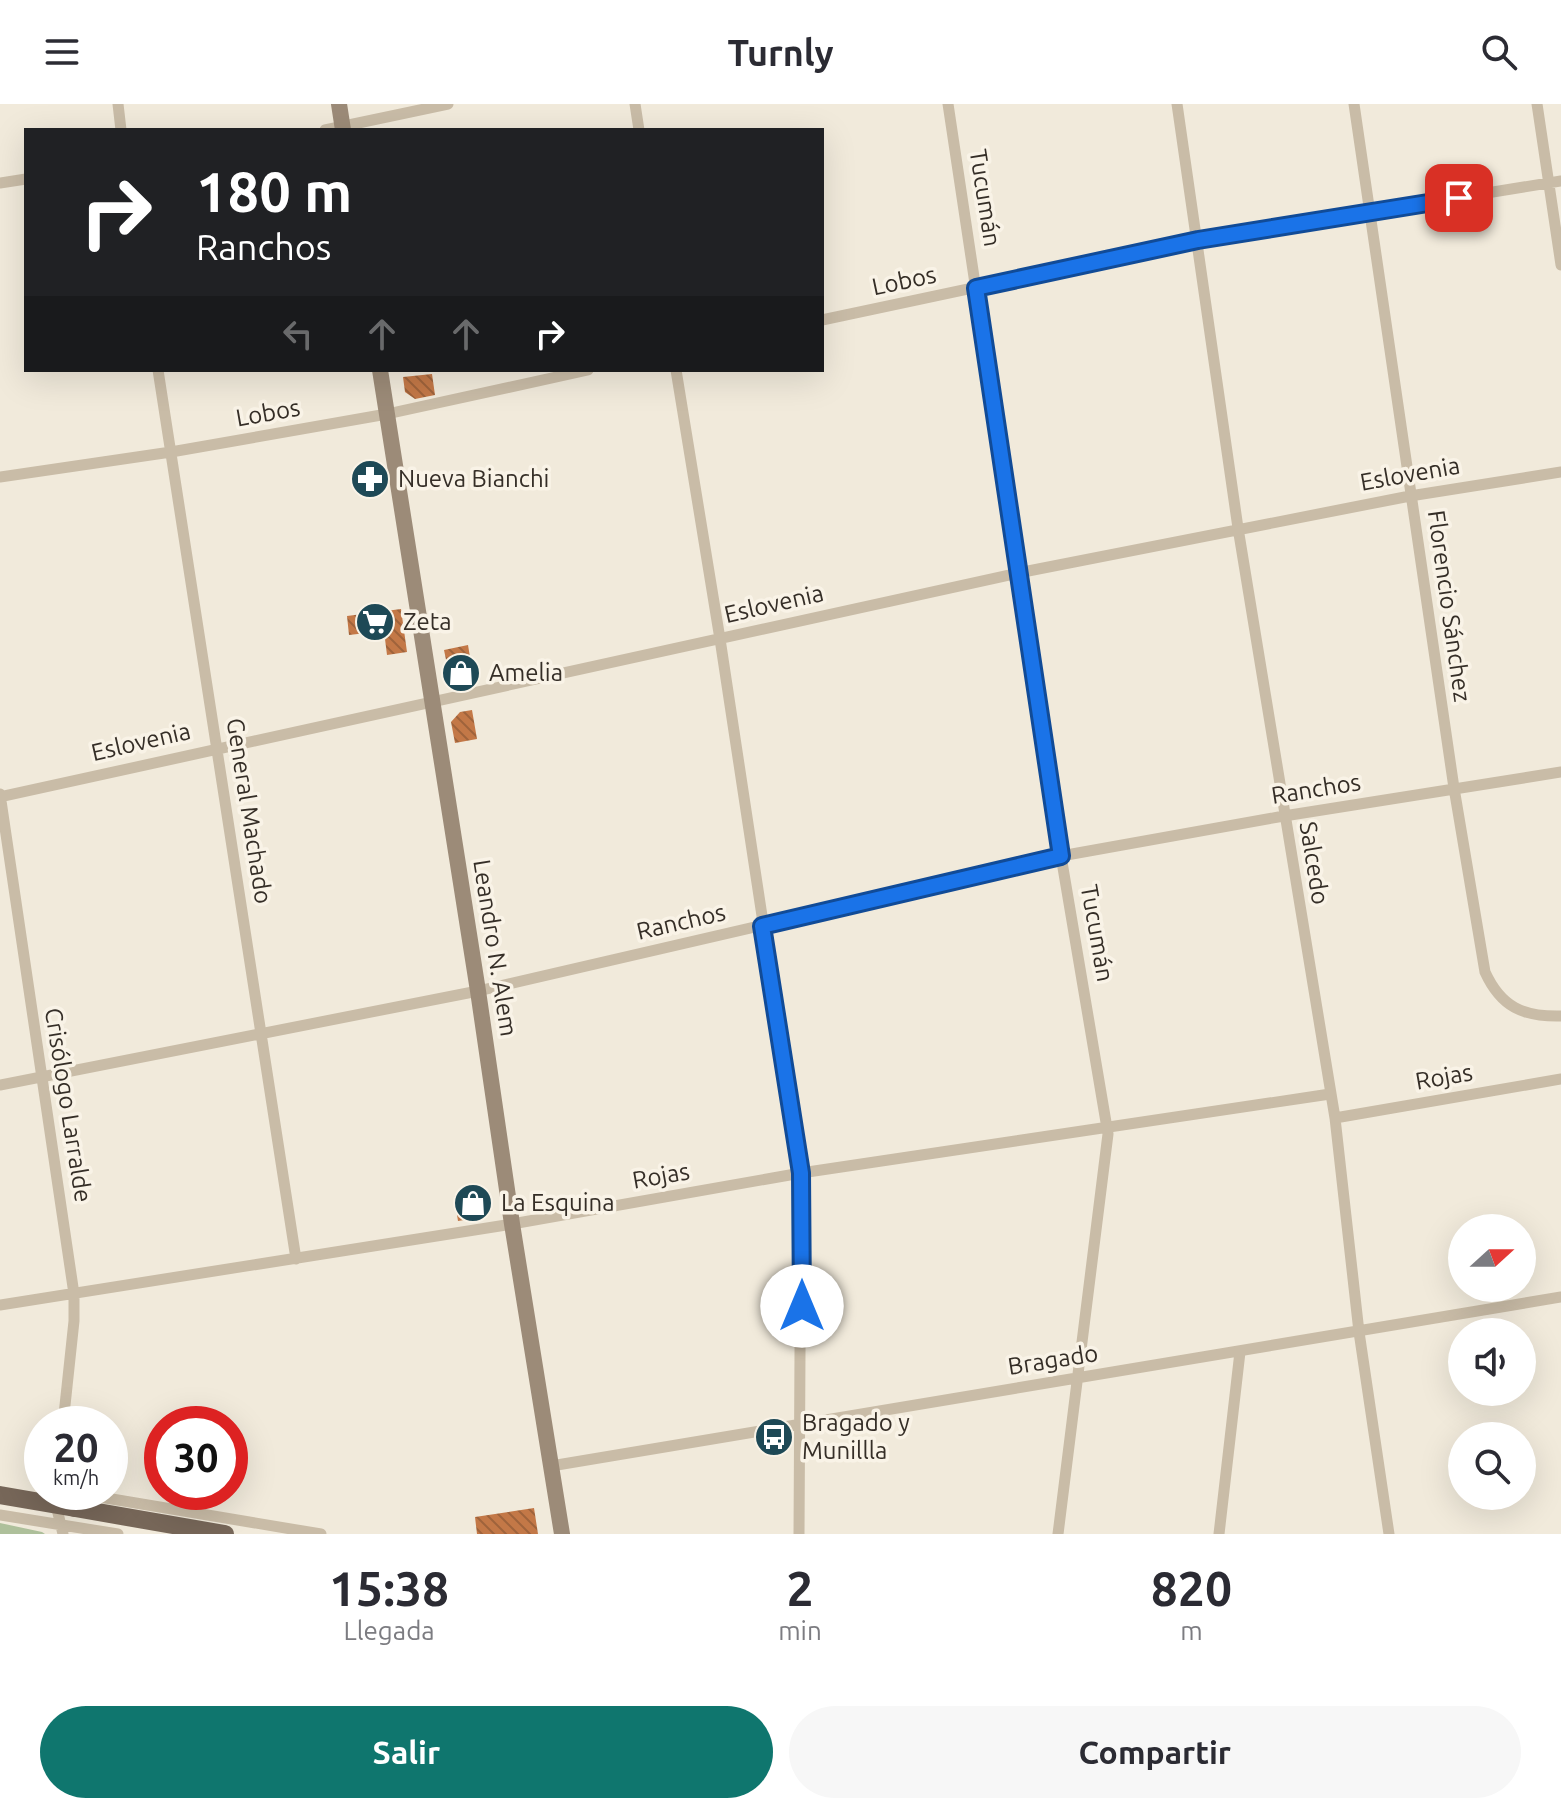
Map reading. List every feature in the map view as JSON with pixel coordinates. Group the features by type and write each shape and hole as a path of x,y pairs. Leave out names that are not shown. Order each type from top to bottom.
{"main road":[{"path":"0,1497 24,1498"},
{"path":"117,1510 225,1534"}],"street":[{"path":"118,104 121,128"},
{"path":"339,104 343,128 448,104"},
{"path":"635,104 639,128"},
{"name":"Tucumán","path":"948,104 1061,856 1107,1127 1107,1148 1058,1534"},
{"name":"Salcedo","path":"1177,104 1238,528 1335,1118 1359,1332 1389,1534"},
{"name":"Florencio Sánchez","path":"1354,104 1454,788 1485,972 1497,996 1512,1007 1544,1016 1561,1016"},
{"path":"1537,104 1555,182 1561,265"},
{"path":"0,183 24,179"},
{"name":"Lobos","path":"824,320 1198,240 1555,182"},
{"name":"General Machado","path":"158,372 296,1259"},
{"name":"Leandro N. Alem","path":"380,372 562,1534"},
{"name":"Lobos","path":"0,477 171,452 387,414 579,372"},
{"path":"676,372 801,1173 799,1534"},
{"name":"Eslovenia","path":"0,796 1018,573 1410,496 1561,472"},
{"name":"Ranchos","path":"0,1085 478,991 1061,856 1284,816 1561,772"},
{"name":"Crisólogo Larralde","path":"0,796 74,1294 65,1406"},
{"name":"Rojas","path":"1335,1118 1561,1079"},
{"name":"Rojas","path":"0,1305 512,1224 801,1173 1330,1094"},
{"name":"Bragado","path":"551,1466 1561,1297"},
{"path":"1219,1534 1240,1352"},
{"path":"0,1497 24,1503"},
{"path":"128,1508 321,1534"},
{"path":"0,1515 61,1529 118,1534"}],"green space":[{"path":"0,1523 42,1532 45,1534 0,1534"}],"building":[{"path":"432,374 435,395 415,399 405,392 403,377"},
{"name":"Nueva Bianchi","path":"381,469 383,485 359,488 356,473"},
{"name":"Zeta","path":"401,609 407,652 387,655 384,631 349,635 347,616"},
{"path":"468,645 474,681 456,684 450,679 444,650"},
{"path":"472,710 477,739 455,743 451,722 460,712"},
{"name":"La Esquina","path":"489,1191 492,1209 483,1217 458,1221 454,1196"},
{"path":"534,1508 538,1534 477,1534 475,1517"}],"place":[{"name":"Nueva Bianchi","path":"370,479"},
{"name":"Zeta","path":"375,622"},
{"name":"Amelia","path":"461,673"},
{"name":"La Esquina","path":"473,1203"},
{"name":"Bragado y Munillla","path":"774,1437"}],"route":[{"path":"802,1306 801,1173 762,926 1061,856 976,288 1198,240 1459,198"}]}
